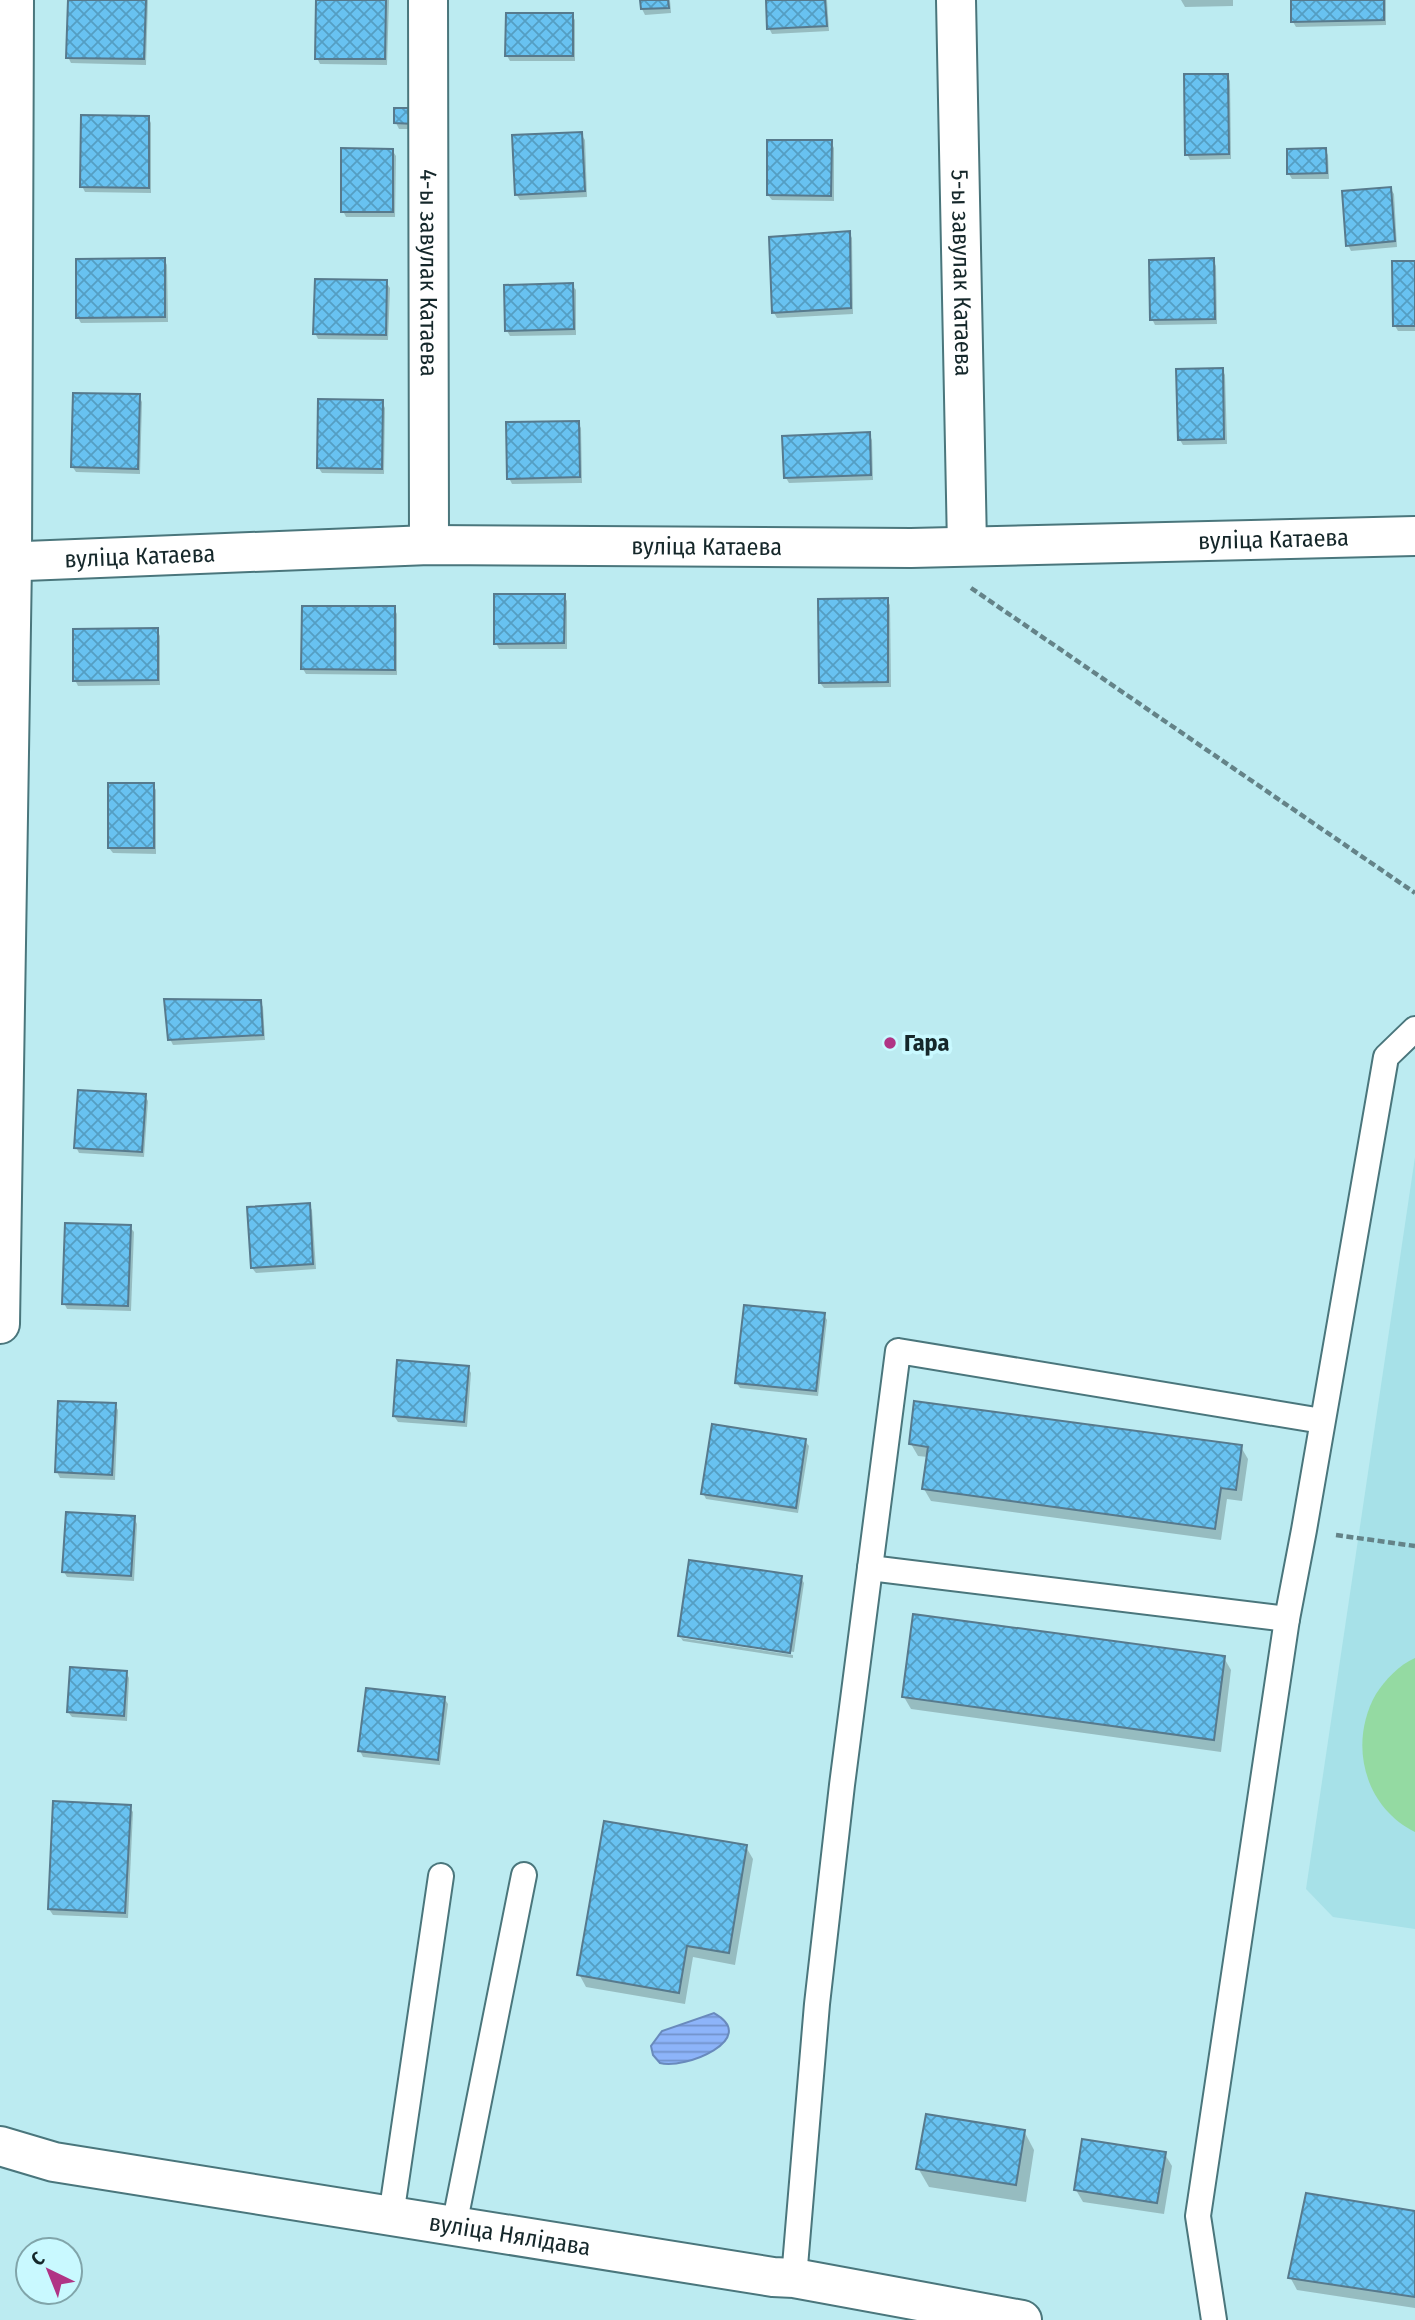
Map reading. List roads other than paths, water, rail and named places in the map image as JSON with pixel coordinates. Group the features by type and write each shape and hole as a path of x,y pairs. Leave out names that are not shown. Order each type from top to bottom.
{"street":[{"path":"0,1324 14,0"},
{"name":"4-ы завулак Катаева","path":"428,0 429,545"},
{"name":"5-ы завулак Катаева","path":"956,0 967,546"},
{"name":"вуліца Катаева","path":"6,562 429,545 967,546 1415,536"},
{"name":"вуліца Нялідава","path":"0,2147 54,2162 773,2277 794,2278 1022,2320"}],"lane":[{"path":"1214,2320 1198,2216 1287,1619 1386,1056 1415,1029"},
{"path":"794,2278 817,2004 898,1351 1322,1421"},
{"path":"870,1568 1287,1619"},
{"path":"454,2226 524,1875"},
{"path":"391,2216 441,1876"}],"water":[{"path":"714,2013 726,2023 729,2033 724,2042 714,2050 685,2062 671,2064 660,2063 653,2055 651,2046 662,2031"}],"place":[{"name":"Гара","path":"890,1043"}]}
